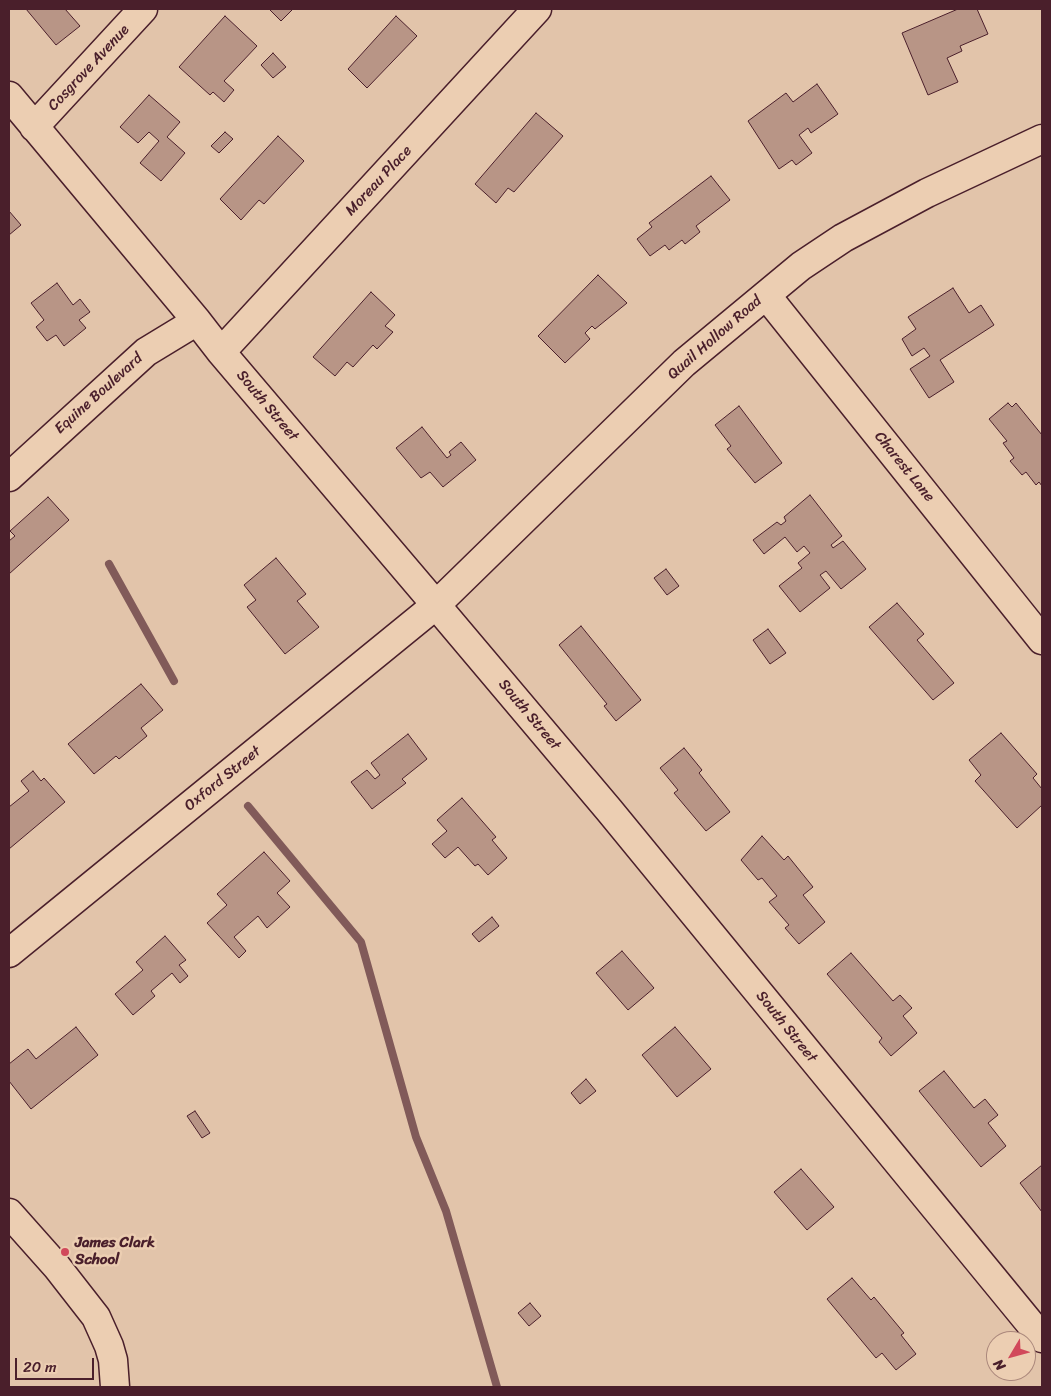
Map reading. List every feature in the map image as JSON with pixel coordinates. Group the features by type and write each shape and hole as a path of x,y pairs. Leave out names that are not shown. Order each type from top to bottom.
{"street":[{"name":"Cosgrove Avenue","path":"34,127 143,9"},
{"name":"Moreau Place","path":"221,352 537,9"},
{"name":"South Street","path":"9,96 221,352 608,810 1042,1338"},
{"name":"Quail Hollow Road","path":"436,605 684,363 801,266 843,238 927,193 1042,140"},
{"name":"Charest Lane","path":"766,294 1042,640"},
{"name":"Equine Boulevard","path":"9,477 146,352 197,321"},
{"name":"Oxford Street","path":"9,953 436,605"},
{"path":"9,1213 57,1267 96,1317 109,1346 114,1367 115,1387"}],"building":[{"path":"26,9 65,9 80,26 56,45"},
{"path":"269,9 293,9 281,21"},
{"path":"958,9 977,9 988,34 960,46 962,51 947,58 958,82 928,95 902,33"},
{"path":"225,16 257,46 224,81 234,90 224,102 213,92 210,95 179,67"},
{"path":"396,16 417,36 367,88 348,69"},
{"path":"273,53 286,67 273,78 261,65"},
{"path":"817,84 838,114 811,133 808,128 799,135 812,153 796,165 792,160 779,169 748,121 786,93 793,102"},
{"path":"149,95 180,122 167,137 185,153 161,181 140,163 159,141 149,132 138,143 120,127"},
{"path":"536,113 563,136 514,192 508,188 496,203 475,184"},
{"path":"225,132 233,139 219,153 211,146"},
{"path":"278,136 304,161 264,204 259,200 241,220 220,199"},
{"path":"711,176 730,200 696,226 700,232 685,244 682,240 669,250 665,245 650,256 637,239 652,227 649,223"},
{"path":"9,211 21,225 9,235"},
{"path":"598,275 627,303 595,329 592,326 585,333 590,339 565,363 538,336"},
{"path":"57,283 73,305 80,299 90,312 79,320 86,328 64,346 56,335 47,341 36,327 44,320 31,303"},
{"path":"953,288 969,313 981,305 994,325 940,360 954,382 929,398 910,369 930,356 924,348 912,356 902,339 916,329 908,317"},
{"path":"371,292 395,315 385,326 393,332 377,349 373,345 353,367 347,362 335,376 313,357"},
{"path":"1008,403 1012,407 1016,403 1042,435 1042,486 1039,482 1036,485 1026,472 1022,475 1010,461 1014,458 1003,443 1007,441 989,419"},
{"path":"739,406 782,463 755,483 727,449 731,446 715,425"},
{"path":"422,427 447,458 451,455 449,452 461,442 476,460 443,487 430,472 421,478 396,448"},
{"path":"810,495 842,536 831,545 833,548 843,541 866,569 841,589 826,571 820,575 830,588 800,612 779,586 802,568 798,563 810,553 804,546 797,552 785,537 764,554 753,540 777,522 781,525 786,521 784,517"},
{"path":"48,497 69,520 9,574 9,541 15,536 10,531"},
{"path":"276,558 306,594 297,601 319,627 285,654 247,607 256,600 244,585"},
{"path":"666,569 679,586 667,595 654,578"},
{"path":"897,603 924,634 917,640 954,683 933,700 869,627"},
{"path":"581,626 641,700 616,721 604,706 607,704 559,645"},
{"path":"768,629 786,653 770,664 753,640"},
{"path":"141,684 163,710 141,728 147,736 119,759 116,756 94,774 68,744"},
{"path":"1001,733 1037,774 1033,778 1042,789 1042,805 1017,828 975,781 981,775 969,760"},
{"path":"408,734 427,759 402,779 406,783 372,809 351,782 367,770 375,779 380,775 371,763"},
{"path":"684,748 702,770 699,773 730,812 706,831 674,793 678,790 660,768"},
{"path":"33,771 41,781 44,778 65,802 9,849 9,807 29,791 21,781"},
{"path":"462,798 496,837 492,840 507,858 488,875 478,864 475,866 458,847 445,858 432,844 447,831 437,820"},
{"path":"762,836 784,860 788,856 813,887 803,895 825,922 799,944 785,928 789,925 769,902 777,896 762,878 758,880 741,860"},
{"path":"264,852 290,881 277,893 290,907 267,928 258,916 234,937 246,951 239,958 207,923 227,905 217,894"},
{"path":"492,917 499,926 479,942 472,934"},
{"path":"165,936 186,960 179,965 188,976 180,983 172,973 151,991 155,996 133,1015 115,994 143,970 136,962"},
{"path":"622,951 654,988 628,1010 596,973"},
{"path":"851,953 893,1001 900,995 912,1008 903,1016 917,1033 891,1056 879,1042 882,1038 827,974"},
{"path":"76,1027 98,1055 31,1109 9,1081 9,1064 28,1049 36,1059"},
{"path":"675,1027 711,1069 677,1097 642,1055"},
{"path":"944,1071 974,1108 985,1099 998,1115 988,1123 1006,1146 981,1167 919,1091"},
{"path":"586,1079 596,1091 580,1104 571,1093"},
{"path":"195,1111 210,1133 202,1138 187,1116"},
{"path":"1042,1165 1042,1212 1020,1183"},
{"path":"801,1169 834,1207 807,1230 774,1192"},
{"path":"852,1278 871,1300 874,1297 904,1333 901,1335 916,1354 896,1370 882,1353 876,1358 827,1299"},
{"path":"530,1303 541,1316 529,1326 518,1313"}],"waterway":[{"path":"109,564 174,681"},
{"path":"248,806 361,942 416,1137 446,1211 497,1387"}],"place":[{"name":"James Clark School","path":"65,1252"}]}
